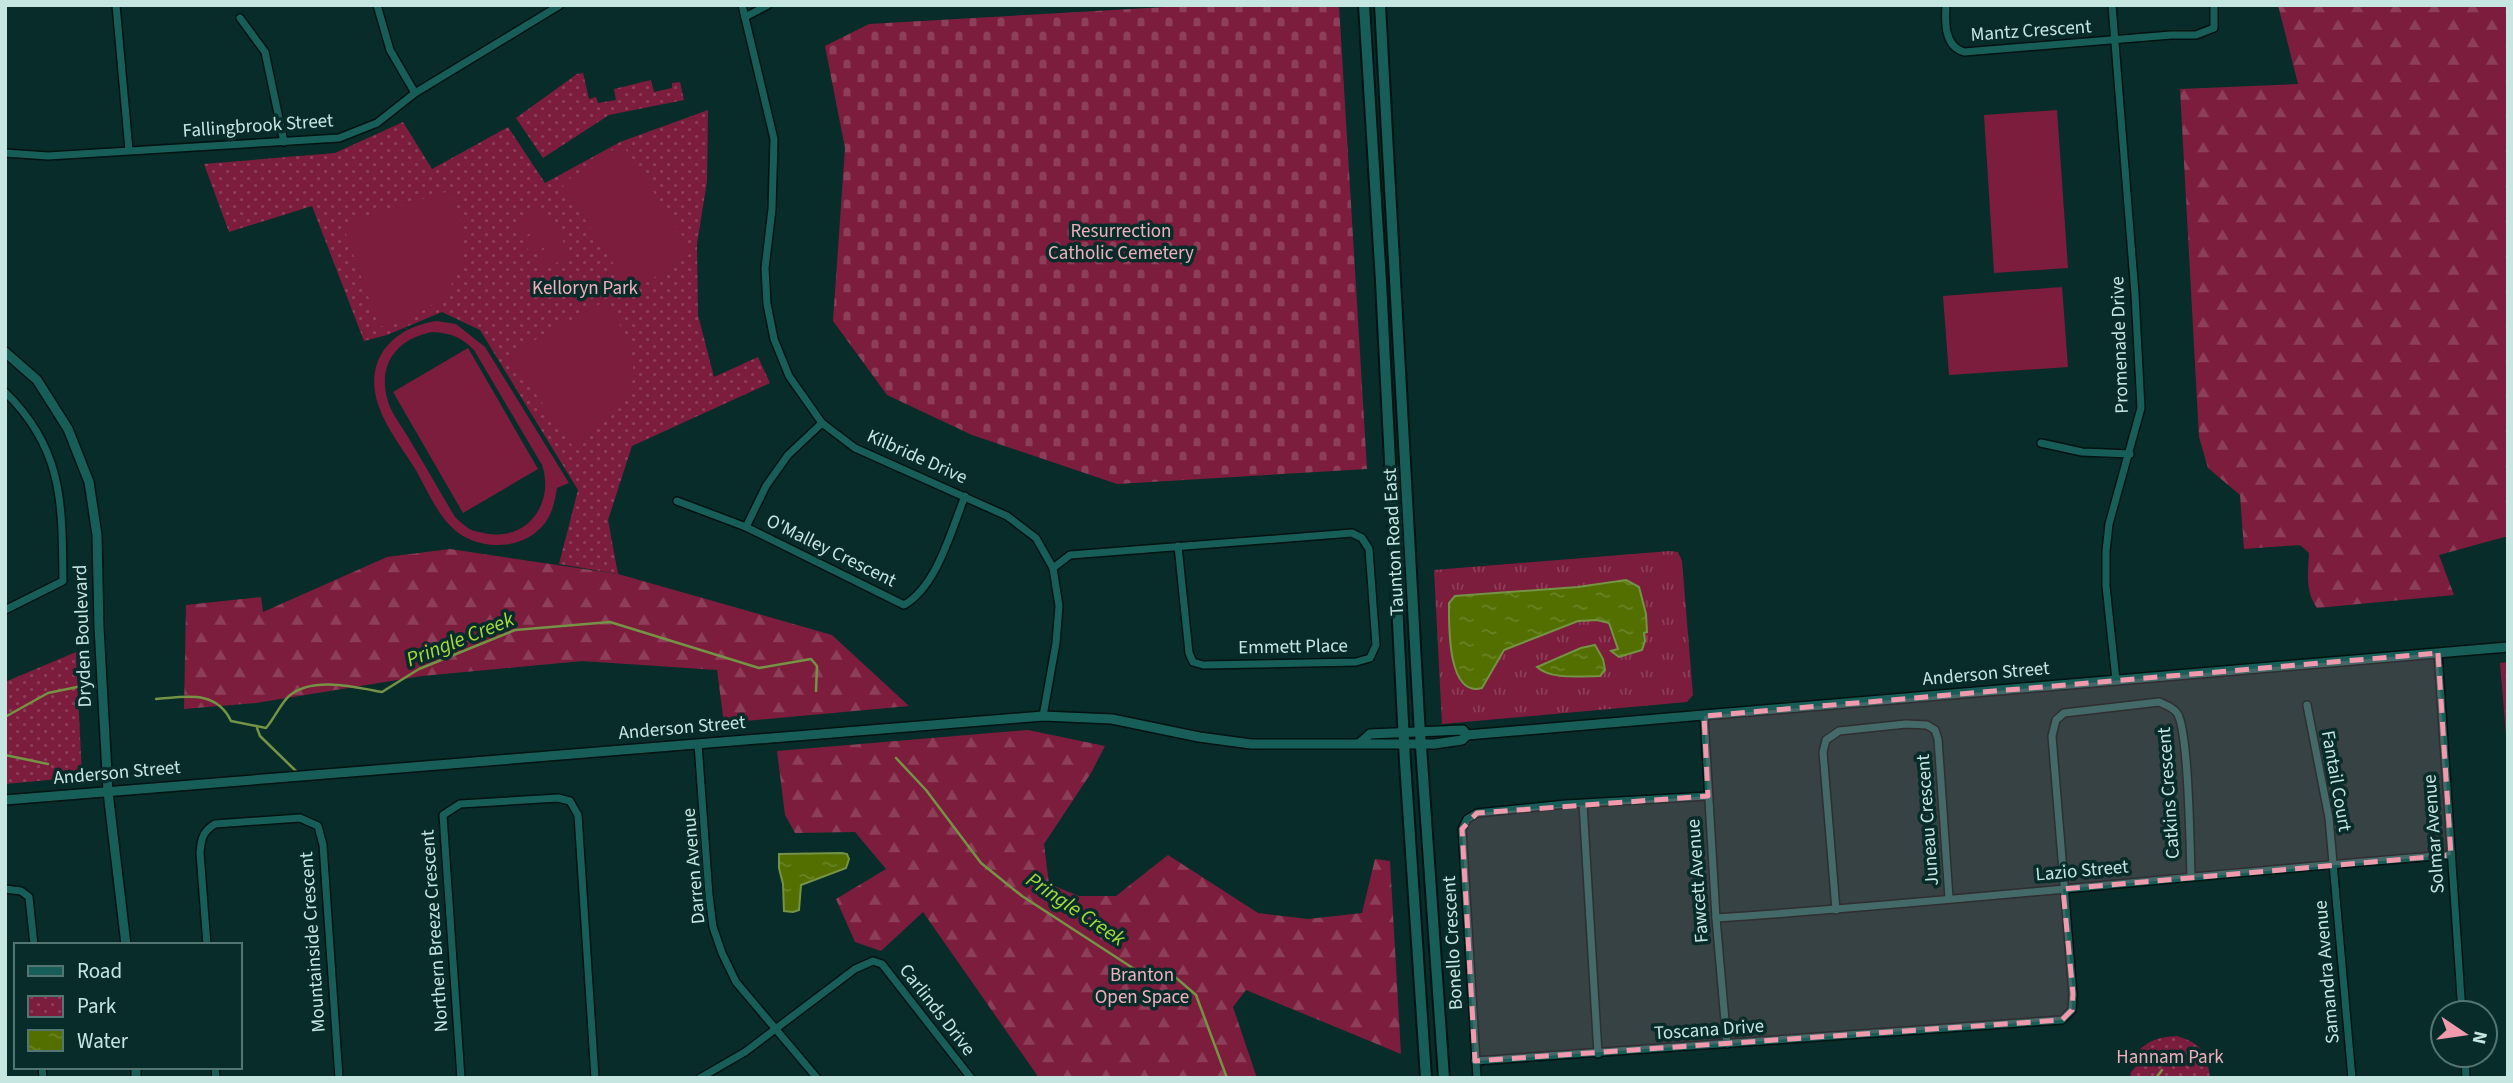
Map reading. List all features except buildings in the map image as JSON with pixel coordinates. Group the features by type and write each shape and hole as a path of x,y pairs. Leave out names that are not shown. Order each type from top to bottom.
{"main road":[{"name":"Taunton Road East","path":"1364,5 1385,349 1404,745 1426,1078"},
{"name":"Taunton Road East","path":"1380,5 1420,732 1444,1078"},
{"path":"1425,1052 1443,1050"}],"street":[{"path":"117,5 130,149"},
{"path":"377,5 390,50 415,93"},
{"name":"Fallingbrook Street","path":"5,153 48,156 339,138 377,123 415,93 550,8 560,5"},
{"name":"Kilbride Drive","path":"742,5 774,139 772,209 765,268 767,303 774,339 789,376 822,423 855,448 1007,516 1036,538 1053,568 1059,606 1056,643 1043,716"},
{"path":"746,17 768,5"},
{"name":"Mantz Crescent","path":"1946,5 1948,39 1958,51 2114,41"},
{"name":"Promenade Drive","path":"2112,5 2135,294 2141,408 2109,524 2106,551 2106,586 2116,680"},
{"path":"2114,41 2196,35 2214,28 2214,5"},
{"path":"240,18 265,52 284,142"},
{"name":"Dryden Boulevard","path":"5,352 37,380 68,429 89,482 97,535 108,792 126,943"},
{"path":"5,392 25,411 40,435 52,463 62,512 63,581 5,611"},
{"name":"O'Malley Crescent","path":"822,423 788,455 766,486 746,527 904,605 916,598 929,582 965,496"},
{"path":"2041,443 2082,452 2130,454"},
{"path":"677,501 746,527"},
{"name":"Emmett Place","path":"1053,568 1070,555 1178,546 1352,533 1362,538 1368,549 1376,645 1370,658 1356,662 1203,665 1193,662 1189,653 1178,546"},
{"name":"Anderson Street","path":"5,800 1043,716 1112,719 1199,737 1251,744 1421,745 1462,740 1467,735 2508,647"},
{"name":"Solmar Avenue","path":"2438,653 2461,999"},
{"name":"Catkins Crescent","path":"2063,889 2052,736 2056,720 2064,713 2159,702 2179,715 2187,777 2191,876"},
{"name":"Fantail Court","path":"2307,705 2329,818 2333,863"},
{"name":"Fawcett Avenue","path":"1703,716 1727,1044"},
{"name":"Juneau Crescent","path":"1836,910 1823,752 1826,740 1839,731 1906,724 1927,725 1935,730 1938,739 1949,898"},
{"name":"Anderson Street","path":"1360,743 1370,734 1463,730 1467,735"},
{"name":"Darren Avenue","path":"698,744 713,927 722,953 736,982 817,1078"},
{"path":"1475,1061 1598,1054 1583,804 1707,796"},
{"name":"Northern Breeze Crescent","path":"461,1078 443,815 460,804 558,798 570,801 578,814 595,1078"},
{"name":"Bonello Crescent","path":"1477,1078 1462,829 1467,819 1477,813 1583,804"},
{"name":"Mountainside Crescent","path":"207,943 200,853 201,840 206,830 215,824 300,818 318,826 323,845 339,1078"},
{"name":"Lazio Street","path":"1716,918 1836,910 2333,863 2451,855"},
{"name":"Samandra Avenue","path":"2333,863 2352,1078"},
{"path":"5,889 21,891 29,898 34,943"},
{"name":"Toscana Drive","path":"1598,1054 2062,1020 2072,1010 2073,994 2063,889"},
{"name":"Carlinds Drive","path":"774,1030 855,969 873,961 882,964 971,1078"},
{"path":"700,1078 745,1052 774,1030"}],"highlighted area":[{"path":"2438,653 2451,855 2063,889 2073,994 2072,1010 2062,1020 1475,1061 1462,829 1477,813 1708,796 1704,716"}],"green space":[{"name":"Resurrection Catholic Cemetery","path":"1201,5 1339,5 1367,469 1117,484 972,435 887,395 833,321 845,148 825,46 869,24"},
{"path":"2278,5 2508,5 2508,536 2439,555 2454,595 2317,608 2309,588 2309,553 2300,545 2244,549 2240,495 2208,468 2199,437 2180,89 2298,84"},
{"path":"583,73 589,99 596,97 598,103 616,100 614,89 651,80 654,92 672,88 672,83 680,82 684,100 609,115 543,158 516,118 577,74"},
{"name":"Kelloryn Park","path":"708,110 707,181 697,244 698,315 714,377 758,357 770,383 632,446 608,520 618,574 559,564 578,490 480,330 442,312 387,335 364,341 312,206 229,232 204,164 335,153 403,122 432,169 508,127 545,183 620,142"},
{"path":"2057,110 2068,268 1994,273 1984,115"},
{"path":"622,144 693,252 632,292 562,184"},
{"path":"449,191 459,216 463,239 461,260 454,279 443,295 426,309 379,327 345,231 349,222"},
{"path":"541,207 550,220 521,239 512,226"},
{"path":"551,223 560,237 532,255 523,242"},
{"path":"562,240 571,253 543,272 534,259"},
{"path":"2062,287 2068,367 1949,375 1943,296"},
{"path":"607,300 629,348 632,385 623,404 574,448 508,355"},
{"path":"437,321 456,324 485,347 569,483 557,488 548,519 528,538 507,544 484,544 455,530 436,507 386,423 375,390 378,361 394,339 421,325","holes":["433,332 460,339 474,350 542,465 545,479 541,506 525,526 513,532 499,535 476,531 455,517 388,403 385,374 393,354 410,340"]},
{"path":"468,348 538,469 463,513 393,392"},
{"path":"450,549 618,574 832,635 909,706 724,723 717,670 582,661 422,676 256,703 184,709 186,605 261,597 263,612 387,557"},
{"path":"1678,552 1682,561 1693,695 1687,702 1442,724 1434,570"},
{"path":"76,652 82,777 5,784 5,682"},
{"path":"2508,662 2508,759 2500,663"},
{"name":"Branton Open Space","path":"1028,730 1105,746 1091,773 1044,844 1049,884 1079,896 1116,896 1168,855 1258,913 1308,919 1362,913 1375,859 1390,861 1401,1054 1246,990 1233,1007 1257,1078 1039,1078 923,912 881,951 855,942 836,899 886,869 855,832 795,833 785,815 777,751"},
{"name":"Hannam Park","path":"2177,1036 2202,1050 2210,1078 2130,1078 2131,1072 2139,1063 2136,1053 2155,1040"}],"water":[{"path":"1626,580 1639,587 1646,614 1647,632 1644,633 1642,650 1619,657 1611,651 1618,649 1609,623 1597,620 1578,621 1504,650 1482,688 1471,688 1462,682 1456,671 1450,642 1449,603 1455,596 1578,587"},
{"path":"1595,645 1603,659 1605,670 1600,676 1558,676 1537,667 1581,648"},
{"path":"779,854 847,854 849,859 846,868 801,885 799,910 784,911"}],"waterway":[{"name":"Pringle Creek","path":"156,699 208,699 225,711 231,721 266,728 289,696 309,686 334,685 382,692 419,669 515,630 610,622 759,668 811,659 817,666 816,691"},
{"name":"Pringle Creek","path":"5,717 48,693 82,686"},
{"path":"257,728 260,736 298,773"},
{"path":"5,755 48,764"},
{"name":"Pringle Creek","path":"896,758 926,790 981,863 1022,896 1142,974 1174,976 1196,995 1227,1078"},
{"path":"2156,1078 2162,1070"}]}
